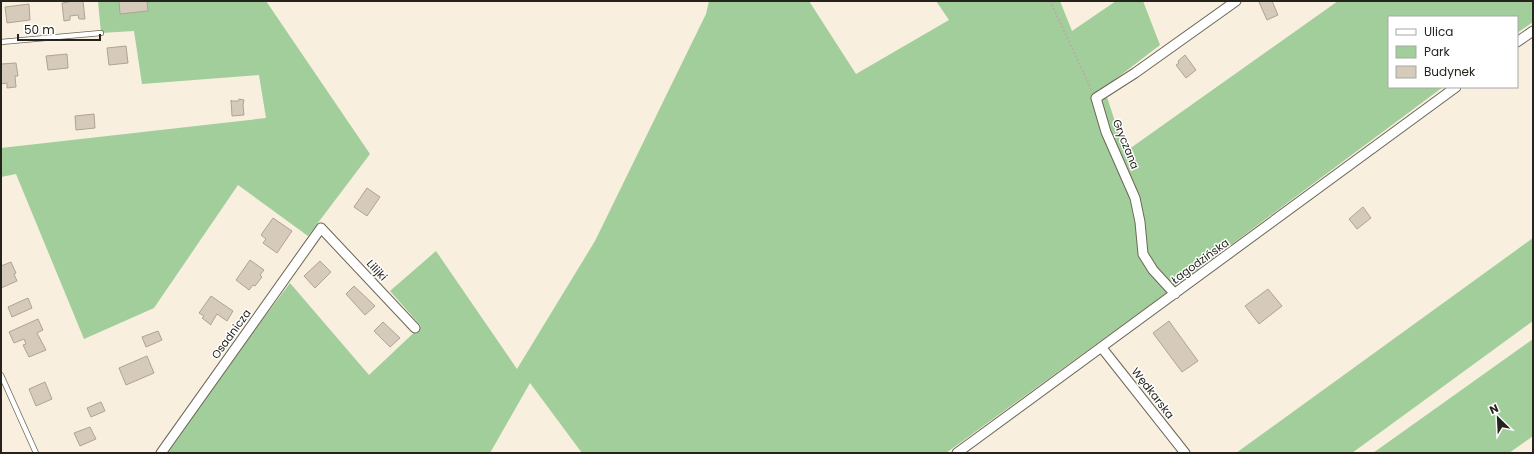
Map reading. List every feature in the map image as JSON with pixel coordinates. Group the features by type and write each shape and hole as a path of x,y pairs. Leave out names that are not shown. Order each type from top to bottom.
{"street":[{"path":"1096,98 1135,73 1236,1"},
{"path":"1518,41 1533,31"},
{"name":"Łagodzińska","path":"957,453 1455,88"},
{"name":"Gryczana","path":"1096,98 1106,132 1135,198 1140,222 1143,254 1153,270 1174,294"},
{"name":"Lilijki","path":"321,228 415,328"},
{"name":"Osadnicza","path":"161,453 321,228"},
{"name":"Wędkarska","path":"1102,348 1185,453"}],"lane":[{"path":"1,42 101,33"},
{"path":"1,375 36,453"}],"path":[{"path":"1050,1 1096,98"}],"green space":[{"path":"98,1 266,1 370,154 308,236 238,185 154,308 84,339 16,174 1,177 1,148 266,118 259,75 142,84 134,31 101,33"},
{"path":"709,1 809,1 856,74 949,20 936,1 1060,1 1072,31 1116,1 1143,1 1160,45 1104,88 1125,152 1338,1 1533,1 1533,22 1518,32 1518,16 1388,16 1388,88 1442,88 1165,294 946,453 582,453 530,383 490,453 162,453 290,283 369,375 421,326 390,291 436,251 517,369 595,241 706,14"},
{"path":"1533,238 1533,321 1352,453 1236,453"},
{"path":"1533,339 1533,436 1509,453 1373,453"}],"building":[{"path":"70,1 83,1 85,19 79,19 78,15 70,16 70,20 64,21 62,3"},
{"path":"119,1 147,1 148,11 120,14"},
{"path":"1272,1 1278,15 1267,20 1259,2"},
{"path":"29,4 30,20 7,23 5,7"},
{"path":"126,46 128,63 109,65 107,48"},
{"path":"67,54 68,68 48,70 46,56"},
{"path":"1185,55 1196,70 1186,78 1176,65"},
{"path":"16,63 18,76 15,76 16,87 7,88 7,83 1,84 1,64"},
{"path":"239,99 244,100 244,115 232,116 231,100 238,101"},
{"path":"94,114 95,128 76,130 75,116"},
{"path":"367,188 380,197 367,216 354,207"},
{"path":"1363,207 1371,218 1357,229 1349,219"},
{"path":"273,218 292,231 277,253 263,243 266,239 261,235"},
{"path":"250,260 264,270 260,275 262,277 255,286 253,285 249,290 236,280"},
{"path":"320,261 331,272 315,288 304,276"},
{"path":"11,262 16,273 14,274 17,281 1,288 1,266"},
{"path":"354,286 375,306 365,315 346,294"},
{"path":"1268,289 1282,306 1259,324 1245,306"},
{"path":"211,296 233,311 227,321 217,314 211,325 202,318 204,316 199,313"},
{"path":"28,298 32,308 12,317 8,307"},
{"path":"38,319 43,330 37,333 46,350 29,357 23,345 26,344 24,339 14,343 9,332"},
{"path":"1169,321 1198,361 1182,372 1153,333"},
{"path":"383,322 400,338 390,347 374,331"},
{"path":"158,331 162,340 146,347 142,337"},
{"path":"147,356 154,373 126,385 119,368"},
{"path":"45,382 52,399 36,406 29,389"},
{"path":"101,402 105,411 91,417 87,408"},
{"path":"90,427 96,439 80,446 74,433"}]}
